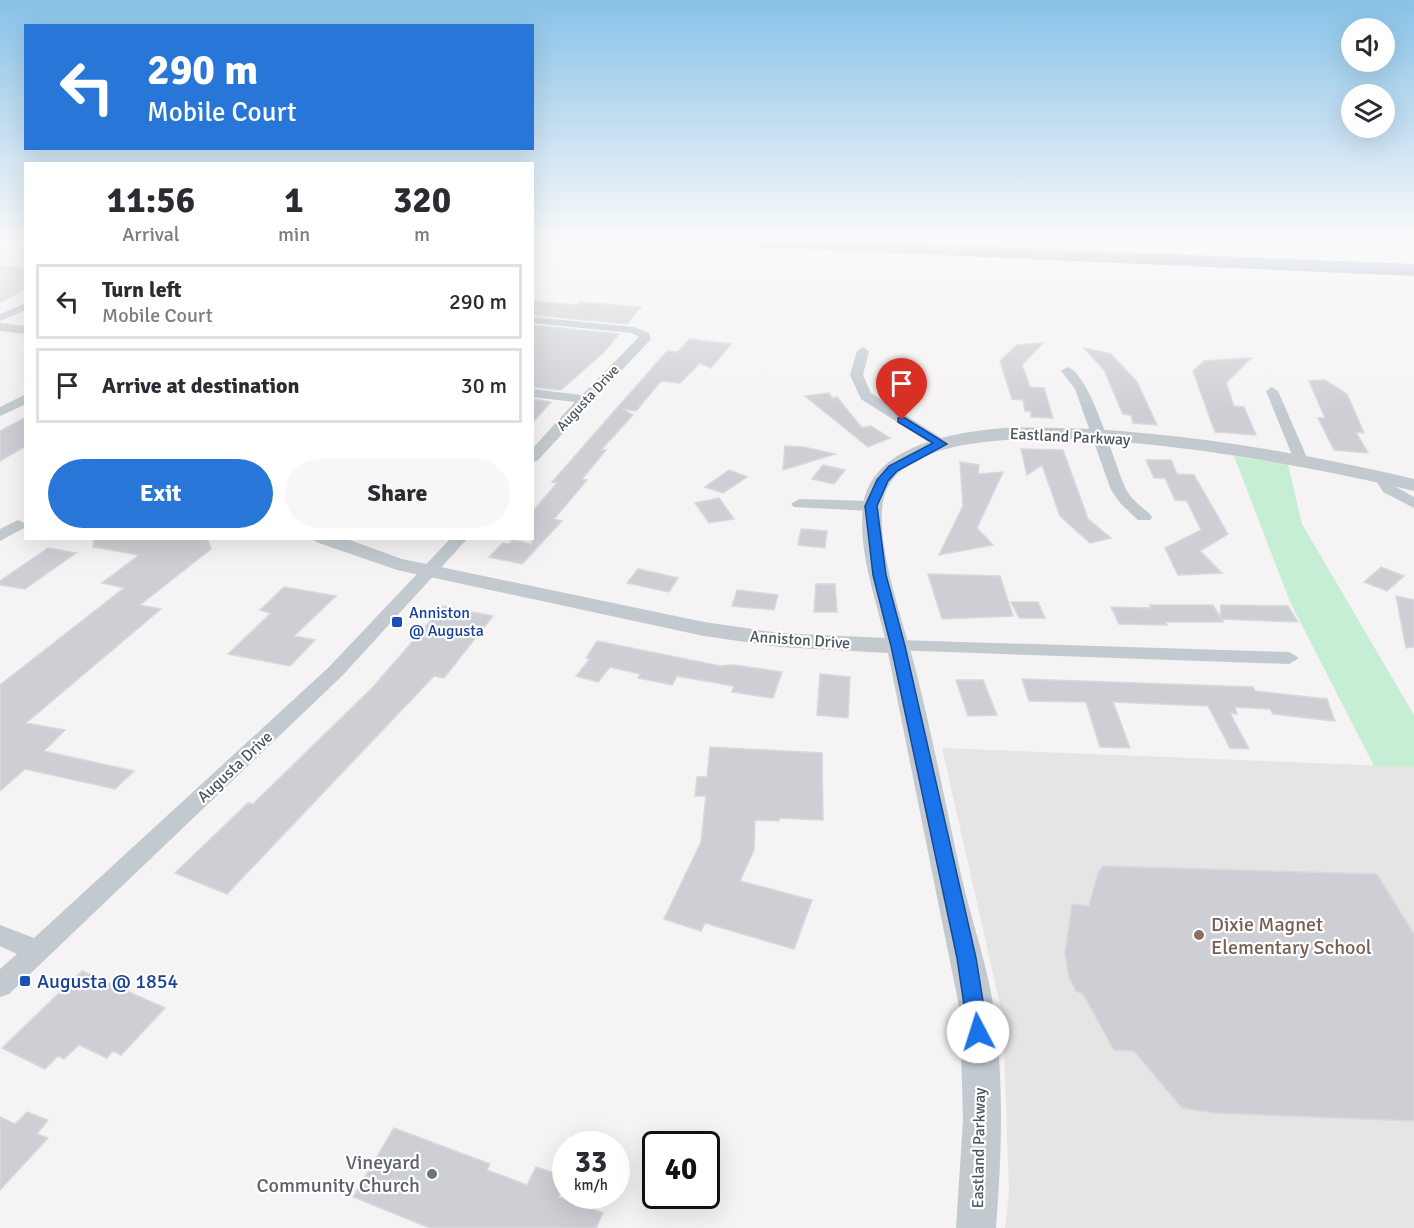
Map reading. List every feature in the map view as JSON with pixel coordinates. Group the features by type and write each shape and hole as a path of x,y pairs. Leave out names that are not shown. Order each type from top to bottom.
{"street":[{"path":"0,318 24,307"},
{"name":"Augusta Drive","path":"534,320 634,330 645,335 645,339 585,399 534,456"},
{"path":"0,327 24,330"},
{"path":"863,351 855,374 858,385 866,396 941,444"},
{"path":"1067,371 1081,388 1119,490 1126,501 1144,517"},
{"path":"1272,391 1300,460"},
{"path":"534,393 585,399"},
{"path":"0,412 24,400"},
{"name":"Eastland Parkway","path":"976,1228 982,1168 981,1077 976,1010 898,646 880,575 871,506 883,480 893,468 920,452 941,444 1003,433 1099,436 1300,460 1414,485"},
{"path":"1381,477 1388,489 1414,503"},
{"path":"799,504 871,506"},
{"path":"0,536 18,525"},
{"name":"Anniston Drive","path":"328,540 366,555 431,572 742,636 821,644 1289,658"},
{"name":"Augusta Drive","path":"0,986 336,671 431,572 458,540"},
{"path":"0,934 38,951"}],"shaded area":[{"name":"Dixie Magnet Elementary School","path":"942,748 1414,767 1414,1228 1005,1228 1009,1192 1003,1018"}],"green space":[{"path":"1234,456 1288,464 1302,524 1414,715 1414,767 1374,766 1290,602"}],"building":[{"path":"534,301 641,307 627,324 534,315"},
{"path":"534,325 619,334 603,353 561,390 534,387"},
{"path":"689,339 731,344 711,368 700,363 680,383 661,381 636,411 622,409 633,415 601,450 606,450 582,479 587,480 554,519 562,521 522,564 489,557 503,543 509,544 513,540 532,544 534,510 557,483 552,482 667,351 678,352"},
{"path":"1043,343 1022,365 1030,387 1044,388 1053,418 1031,417 1031,411 1025,411 1023,400 1012,399 1000,361 1017,345"},
{"path":"1084,348 1111,354 1137,382 1157,425 1133,423 1131,415 1123,414 1104,370"},
{"path":"1251,358 1226,383 1234,406 1244,407 1256,435 1215,432 1193,371 1204,361"},
{"path":"1325,380 1347,394 1364,433 1356,432 1368,453 1334,450 1318,418 1325,418 1309,381"},
{"path":"829,393 832,398 837,397 862,428 871,426 890,438 868,447 805,396"},
{"path":"534,399 551,402 534,421"},
{"path":"24,418 24,447 0,461 0,431"},
{"path":"785,446 804,447 835,454 783,470"},
{"path":"1021,449 1063,450 1088,519 1111,538 1090,543 1060,516 1042,465 1027,475"},
{"path":"1146,460 1171,460 1177,474 1194,475 1228,534 1200,551 1222,573 1178,575 1165,548 1201,530 1187,501 1175,500 1165,478 1154,478"},
{"path":"960,462 979,465 978,474 1003,472 977,528 993,545 939,555 963,506"},
{"path":"823,465 845,470 834,484 812,479"},
{"path":"729,470 747,477 723,493 705,487"},
{"path":"719,498 734,519 709,523 695,503"},
{"path":"801,529 827,531 825,548 798,545"},
{"path":"94,540 208,540 211,549 140,605 161,609 26,723 65,730 44,751 134,771 115,789 25,769 0,791 0,685 124,588 102,583 139,555 93,547"},
{"path":"48,548 76,553 25,589 0,585 0,581"},
{"path":"1381,567 1404,576 1387,591 1364,582"},
{"path":"638,569 678,578 669,592 627,583"},
{"path":"928,574 1000,576 1013,616 942,619"},
{"path":"816,584 835,584 837,612 814,612"},
{"path":"284,587 336,596 294,636 315,640 290,666 228,654 271,613 260,610"},
{"path":"737,590 778,595 774,610 732,606"},
{"path":"1396,596 1414,600 1414,647 1406,648"},
{"path":"1011,602 1038,602 1045,618 1019,618"},
{"path":"1150,605 1213,605 1220,617 1221,605 1288,606 1298,622 1222,619 1223,622 1165,622 1167,625 1119,624 1111,607 1151,608"},
{"path":"443,606 493,616 444,678 434,676 227,894 175,873 248,803 253,804 374,686"},
{"path":"597,641 720,666 734,665 782,672 773,698 732,692 734,686 677,676 672,685 638,678 640,674 610,667 598,682 576,676 590,659 586,658"},
{"path":"820,674 850,677 848,718 817,715"},
{"path":"1022,679 1253,687 1255,691 1327,699 1335,721 1273,714 1270,709 1235,707 1237,714 1230,713 1249,749 1230,748 1208,706 1113,702 1130,748 1100,747 1086,702 1029,701"},
{"path":"956,680 983,680 997,715 968,716"},
{"path":"710,747 822,753 823,820 779,818 779,821 755,820 754,850 740,881 812,900 794,949 705,923 701,931 664,919 701,842 706,796 695,796 697,777 707,777"},
{"name":"Dixie Magnet Elementary School","path":"1103,866 1377,874 1414,934 1414,1121 1214,1113 1182,1108 1134,1051 1114,1050 1083,994 1076,991 1069,977 1065,954 1072,904 1089,906 1098,873"},
{"path":"82,971 165,1008 121,1055 113,1051 107,1058 79,1045 64,1059 58,1056 45,1069 2,1048"},
{"path":"27,1112 48,1120 37,1134 48,1138 0,1190 0,1117 15,1124"},
{"name":"Vineyard Community Church","path":"394,1128 490,1164 487,1170 527,1185 536,1167 552,1172 552,1209 592,1209 603,1213 596,1228 430,1228 353,1197"}],"place":[{"name":"Anniston @ Augusta","path":"397,622"},
{"name":"Dixie Magnet Elementary School","path":"1199,935"},
{"name":"Augusta @ 1854","path":"25,981"},
{"name":"Vineyard Community Church","path":"432,1174"}],"route":[{"path":"902,420 941,444 920,452 893,468 883,480 871,506 880,575 898,646 952,902 967,958 978,1032"}]}
